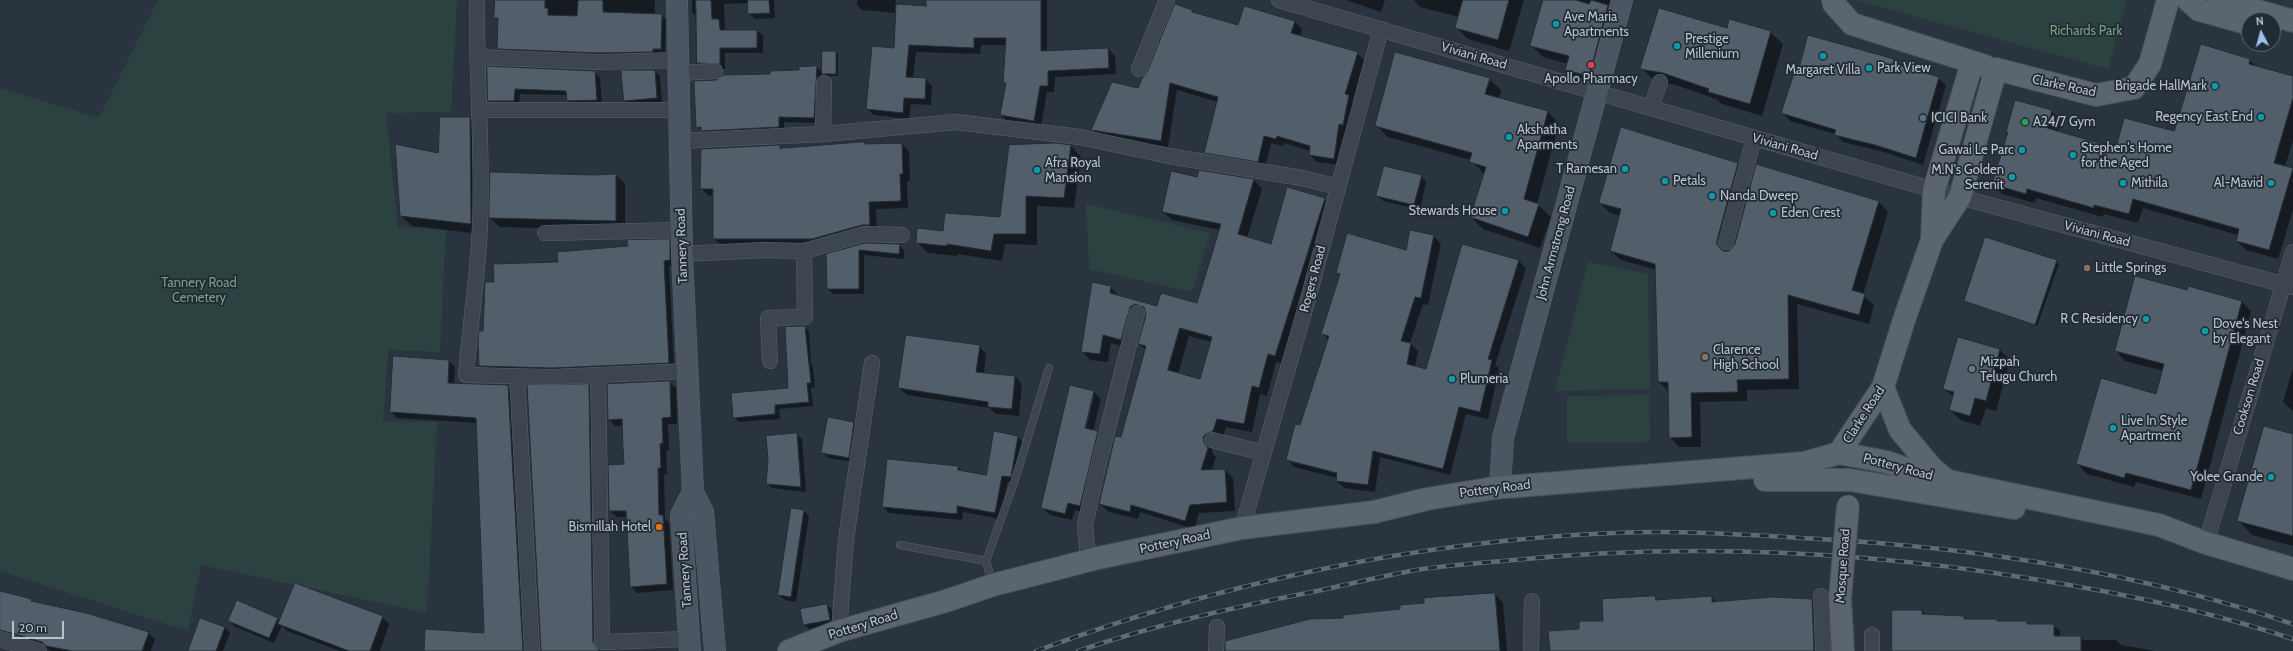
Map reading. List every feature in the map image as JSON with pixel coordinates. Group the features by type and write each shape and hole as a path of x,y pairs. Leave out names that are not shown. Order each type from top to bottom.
{"main road":[{"name":"Tannery Road","path":"677,0 681,230 693,492 704,512 714,651"},
{"name":"John Armstrong Road","path":"1505,487 1515,441 1568,244 1600,93 1622,0"},
{"name":"John Armstrong Road","path":"1600,93 1630,0"},
{"name":"Clarke Road","path":"1833,0 1834,4 1852,24 1972,63 2096,95 2134,88 2150,64 2168,0"},
{"path":"2188,0 2199,10 2241,22"},
{"path":"2220,0 2293,21"},
{"path":"2281,33 2293,36"},
{"name":"Clarke Road","path":"1932,240 1934,190 1972,63"},
{"name":"Clarke Road","path":"1839,453 1883,387 1904,320 1932,240 1960,197 1996,69"},
{"path":"1883,387 1900,430 1931,467 1946,479"},
{"name":"Pottery Road","path":"1374,512 1427,499 1505,487 1804,463 1839,453 1887,462 1929,477 1946,479 2159,525 2206,543 2293,569"},
{"name":"Pottery Road","path":"789,651 829,640 993,585 1088,560 1242,528 1374,512 1615,490 1753,480 1850,480 2035,512 2155,537 2206,543"},
{"name":"Mosque Road","path":"1843,651 1830,597 1848,506 1850,480"},
{"name":"Tannery Road","path":"690,645 681,515 693,492"}],"street":[{"path":"476,0 477,57 481,110 480,225 466,375 598,375 687,371"},
{"path":"1139,69 1167,0"},
{"name":"Viviani Road","path":"1279,0 1934,190 2288,286"},
{"name":"Rogers Road","path":"1242,528 1381,29"},
{"path":"477,57 598,62 715,71"},
{"path":"1651,108 1660,82"},
{"path":"823,134 824,83"},
{"path":"481,110 679,110"},
{"path":"679,141 823,134 956,122 1080,137 1169,156 1302,178 1338,187"},
{"path":"1726,242 1754,138"},
{"path":"545,233 681,230"},
{"path":"682,254 764,250 804,251 864,234 902,235"},
{"path":"770,361 768,318 805,317 804,251"},
{"name":"Cookson Road","path":"2206,543 2288,286 2293,252"},
{"path":"1088,560 1085,525 1097,471 1137,313"},
{"path":"829,640 846,539 872,363"},
{"path":"598,375 602,642 690,645"},
{"path":"517,376 532,651"},
{"path":"1212,440 1264,453"},
{"path":"1823,651 1830,597"},
{"path":"1531,651 1532,601"},
{"path":"1216,651 1217,627"},
{"path":"1872,635 1872,651"},
{"path":"0,639 40,651"}],"lane":[{"path":"993,585 986,560 1014,484 1049,368"},
{"path":"900,545 986,560"}],"green space":[{"name":"Tannery Road Cemetery","path":"158,0 457,0 451,112 386,113 398,227 446,230 440,352 388,350 383,421 437,422 427,613 201,565 188,631 0,571 0,88 99,118"},
{"name":"Richards Park","path":"1855,0 2127,0 2108,69"},
{"path":"1086,204 1210,233 1192,292 1089,269"},
{"path":"1588,262 1648,274 1650,389 1555,391"},
{"path":"1649,395 1650,442 1567,443 1567,396"}],"building":[{"path":"495,0 545,0 545,8 548,8 548,15 577,16 578,0 603,0 603,12 662,14 661,49 653,49 653,52 598,53 497,49 498,18 494,18"},
{"path":"696,0 711,0 712,19 719,19 720,30 757,30 757,48 720,48 720,64 697,63"},
{"path":"748,0 769,0 770,13 748,14"},
{"path":"926,0 1041,0 1041,51 1108,48 1109,68 1048,71 1048,86 1040,86 1034,121 1000,115 1006,83 1003,83 1006,38 974,38 974,48 909,45 906,77 926,78 925,99 904,98 903,113 866,109 872,46 894,48 896,4 926,6"},
{"path":"1463,0 1509,0 1498,40 1455,28"},
{"path":"1543,0 1576,0 1589,4 1591,0 1608,5 1589,76 1565,70 1569,56 1530,46"},
{"path":"1175,4 1192,10 1192,12 1238,25 1244,6 1295,21 1291,33 1358,52 1345,94 1349,95 1343,125 1339,124 1334,159 1309,155 1310,146 1277,136 1276,139 1264,136 1258,162 1204,153 1218,97 1170,83 1161,141 1091,130 1112,82 1138,88 1147,72"},
{"path":"1659,8 1727,28 1729,19 1771,31 1750,104 1708,92 1709,89 1663,73 1640,69"},
{"path":"1808,35 1894,59 1893,63 1939,77 1916,158 1875,145 1834,135 1836,130 1781,113 1795,70 1798,71"},
{"path":"2201,44 2250,59 2249,64 2293,76 2293,98 2274,163 2293,168 2269,250 2236,241 2239,229 2133,199 2129,214 2094,205 2094,208 2027,189 2026,194 1992,184 2008,132 2006,132 2015,100 2052,110 2047,128 2116,148 2124,118 2174,131"},
{"path":"822,51 836,51 836,74 822,74"},
{"path":"1395,52 1490,78 1485,94 1548,111 1524,199 1539,204 1528,237 1470,217 1486,167 1469,162 1472,153 1375,126"},
{"path":"487,66 595,71 597,100 567,101 566,91 515,89 514,101 488,101"},
{"path":"817,66 814,118 779,117 779,127 701,131 701,127 696,128 694,81 716,80 723,75 770,74 770,71 799,70 799,67"},
{"path":"621,70 655,70 657,98 624,101"},
{"path":"440,117 470,117 471,224 400,216 395,144 438,153"},
{"path":"1621,127 1738,163 1717,240 1717,245 1723,251 1729,251 1735,244 1756,164 1879,201 1852,290 1865,294 1859,315 1788,295 1789,379 1737,380 1738,392 1691,393 1692,437 1669,438 1668,382 1658,382 1655,264 1610,251 1621,209 1599,203"},
{"path":"865,142 865,144 902,143 903,174 900,174 901,201 869,202 870,225 862,225 812,239 713,239 713,189 700,189 701,149 780,145 780,148"},
{"path":"1056,143 1071,145 1064,198 1026,196 1026,234 994,234 991,251 947,244 947,246 916,243 917,228 943,231 945,213 1000,217 1009,145"},
{"path":"1384,166 1422,175 1414,205 1376,196"},
{"path":"1199,170 1254,179 1238,234 1271,244 1287,187 1325,198 1275,356 1268,354 1259,388 1252,386 1244,424 1217,419 1213,431 1203,437 1204,443 1208,448 1201,470 1225,469 1227,502 1190,505 1185,521 1131,505 1130,512 1099,504 1115,436 1121,437 1146,346 1138,344 1146,315 1144,307 1135,304 1130,307 1121,340 1103,335 1100,354 1081,352 1092,282 1111,286 1110,293 1157,306 1161,293 1197,303 1221,224 1162,212 1171,171 1197,177","holes":["1180,328 1212,337 1200,379 1168,370"]},
{"path":"490,172 593,175 616,174 616,221 489,218"},
{"path":"1410,230 1434,235 1421,298 1415,297 1401,341 1411,343 1407,364 1426,369 1462,244 1519,260 1488,359 1492,360 1480,412 1459,407 1443,469 1373,451 1368,485 1336,481 1337,473 1286,460 1295,424 1300,425 1329,336 1321,334 1340,274 1336,273 1347,233 1406,250"},
{"path":"1985,237 2057,260 2035,325 1964,301"},
{"path":"670,239 670,260 664,261 669,363 552,368 479,366 478,342 479,331 483,331 485,282 494,282 493,264 558,262 557,252 628,246 627,240"},
{"path":"865,243 900,244 899,254 859,250 859,289 827,289 826,254"},
{"path":"2135,276 2187,290 2188,286 2242,301 2191,490 2126,473 2124,478 2076,464 2101,378 2156,394 2164,364 2115,351"},
{"path":"805,326 811,383 807,383 809,402 775,405 775,414 733,418 731,393 788,388 785,327"},
{"path":"906,335 980,345 976,372 1015,376 1012,409 988,407 988,402 898,388"},
{"name":"Mizpah Telugu Church","path":"1958,337 2000,349 1986,401 1975,398 1970,416 1949,410 1954,392 1943,389"},
{"path":"393,356 449,360 448,383 508,385 523,651 424,651 425,629 484,633 476,418 390,412"},
{"path":"670,381 671,417 662,418 663,443 660,444 661,468 658,468 659,515 663,515 667,584 630,587 626,511 609,511 608,465 624,464 622,419 608,420 607,384"},
{"path":"589,384 593,642 599,651 541,651 527,385"},
{"path":"1070,385 1094,391 1085,428 1098,431 1080,506 1068,503 1065,514 1041,508"},
{"path":"828,417 854,422 849,458 821,453"},
{"name":"Yolee Grande","path":"2264,426 2293,434 2293,536 2237,521"},
{"path":"994,431 1018,436 1011,477 1002,476 995,513 957,506 957,514 882,507 887,459 958,466 958,470 986,475"},
{"path":"797,433 801,487 766,484 768,461 766,436"},
{"path":"791,508 804,510 791,597 778,595"},
{"path":"295,583 383,616 370,651 349,651 278,624"},
{"path":"0,591 32,599 31,601 86,613 149,632 142,651 73,651 46,646 42,642 0,630"},
{"path":"1495,593 1500,651 1225,651 1225,641 1310,619 1343,618 1343,615 1400,609 1400,605 1424,603 1424,598"},
{"path":"1655,596 1656,600 1712,596 1712,602 1772,597 1812,599 1814,651 1550,651 1548,631 1579,629 1579,621 1603,621 1602,599"},
{"path":"237,600 278,618 269,638 228,621"},
{"path":"827,604 830,620 803,625 800,609"},
{"path":"1892,610 1922,610 1922,614 1964,616 1964,619 1997,619 1997,621 2027,621 2027,624 2054,624 2054,636 2081,636 2081,651 1892,651"},
{"path":"200,618 225,627 216,651 188,651"}],"railway":[{"path":"1036,651 1176,605 1248,586 1320,570 1393,556 1466,545 1540,538 1640,532 1716,533 1819,539 1879,543 2000,556 2119,577 2177,590 2236,606 2293,624"},
{"path":"1078,651 1194,617 1416,570 1465,564 1579,555 1710,551 1840,556 1969,569 2099,590 2197,611 2293,639"}],"place":[{"name":"Ave Maria Apartments","path":"1556,24"},
{"name":"Prestige Millenium","path":"1677,46"},
{"name":"Margaret Villa","path":"1823,56"},
{"name":"Apollo Pharmacy","path":"1591,65"},
{"name":"Park View","path":"1869,68"},
{"name":"Brigade HallMark","path":"2215,86"},
{"name":"Regency East End","path":"2261,117"},
{"name":"ICICI Bank","path":"1923,118"},
{"name":"A24/7 Gym","path":"2025,122"},
{"name":"Akshatha Aparments","path":"1509,137"},
{"name":"Gawai Le Parc","path":"2022,150"},
{"name":"Stephen's Home for the Aged","path":"2073,155"},
{"name":"T Ramesan","path":"1625,169"},
{"name":"Afra Royal Mansion","path":"1037,170"},
{"name":"M.N's Golden Serenit","path":"2012,177"},
{"name":"Petals","path":"1665,181"},
{"name":"Mithila","path":"2123,183"},
{"name":"Al-Mavid","path":"2271,183"},
{"name":"Nanda Dweep","path":"1712,196"},
{"name":"Stewards House","path":"1505,211"},
{"name":"Eden Crest","path":"1773,213"},
{"name":"Little Springs","path":"2087,268"},
{"name":"R C Residency","path":"2146,319"},
{"name":"Dove's Nest by Elegant","path":"2205,331"},
{"name":"Clarence High School","path":"1705,357"},
{"name":"Mizpah Telugu Church","path":"1972,369"},
{"name":"Plumeria","path":"1452,379"},
{"name":"Live In Style Apartment","path":"2113,428"},
{"name":"Yolee Grande","path":"2271,477"},
{"name":"Bismillah Hotel","path":"659,527"}]}
